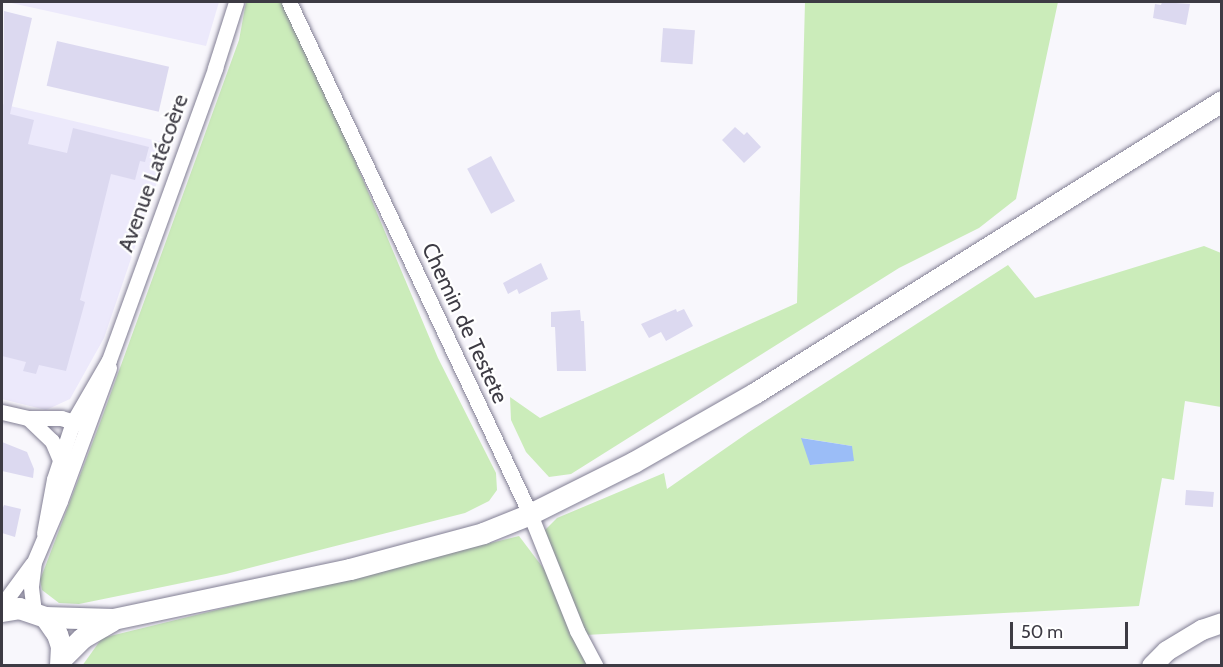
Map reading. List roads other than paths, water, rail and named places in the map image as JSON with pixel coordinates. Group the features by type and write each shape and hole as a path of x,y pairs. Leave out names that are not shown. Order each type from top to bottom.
{"main road":[{"path":"2,611 19,608 40,614 113,619 351,569 483,533 530,514 634,462 755,393 1221,101"},
{"path":"40,614 57,634 61,662"},
{"path":"61,662 82,638 113,619"}],"street":[{"name":"Avenue Latécoère","path":"44,533 50,497 73,422 109,360 215,68 236,2"},
{"name":"Chemin de Testete","path":"289,2 530,514 577,631 596,666"},
{"name":"Avenue Latécoère","path":"40,614 31,586 34,562 110,370 109,360"},
{"path":"2,412 28,418 61,418 88,427"},
{"path":"28,418 45,432 60,460"},
{"name":"Avenue Latécoère","path":"2,604 34,562"},
{"path":"1152,666 1167,651 1202,630 1221,623"}],"water":[{"path":"801,438 852,446 854,461 810,465"}]}
